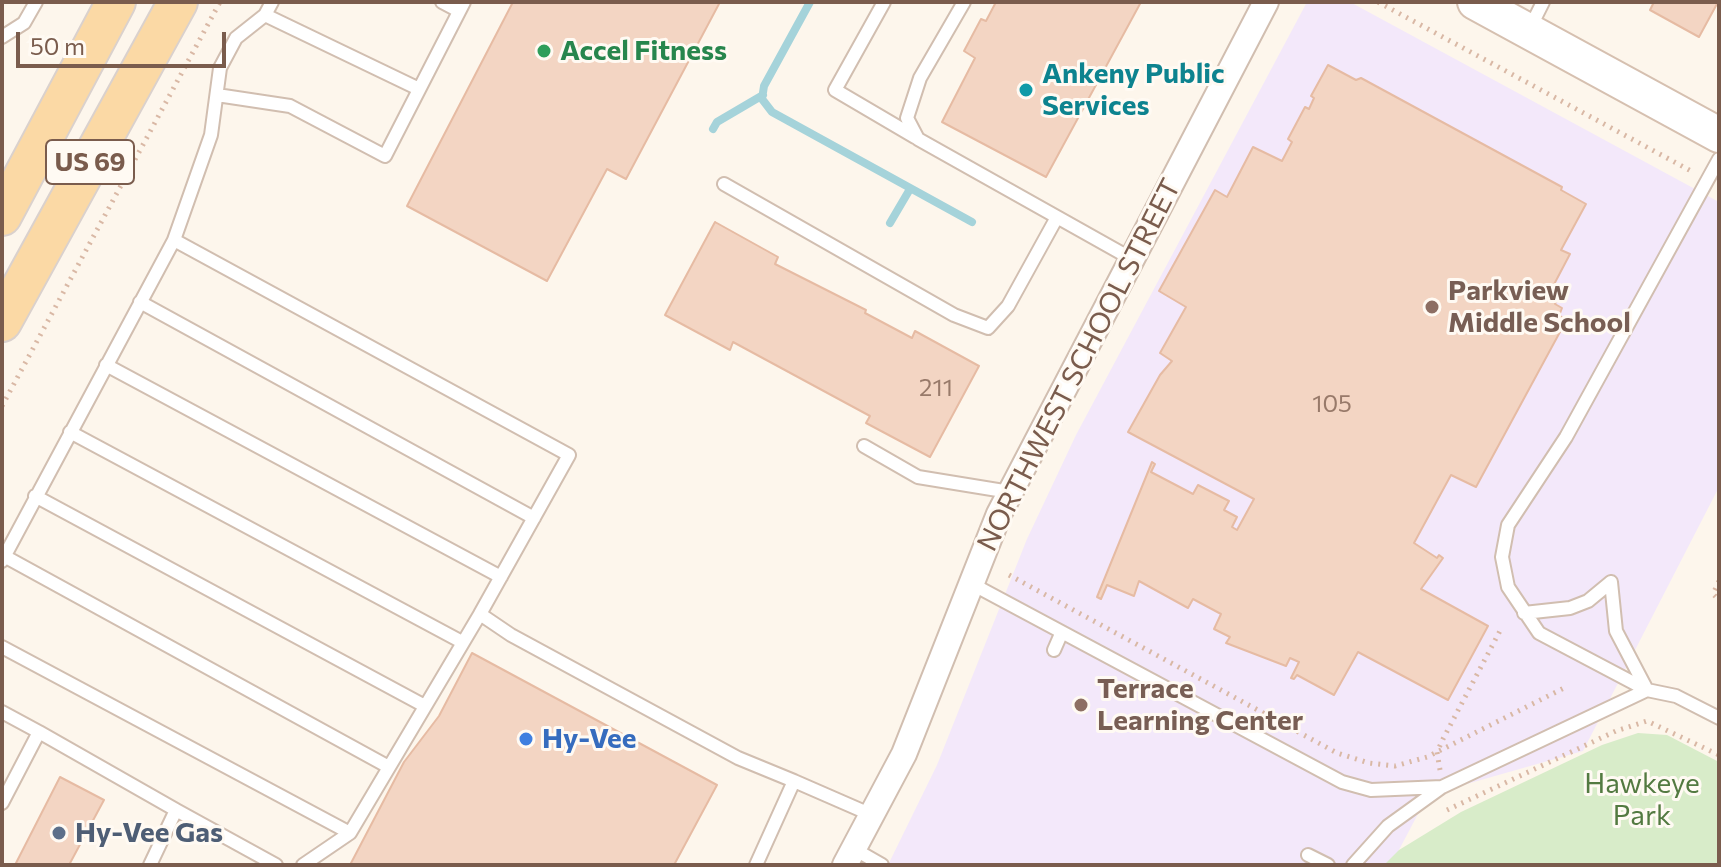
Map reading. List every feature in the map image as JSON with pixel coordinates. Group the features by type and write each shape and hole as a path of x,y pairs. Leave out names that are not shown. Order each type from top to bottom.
{"main road":[{"name":"US 69","path":"2,216 116,2"},
{"name":"US 69","path":"2,322 178,2"},
{"path":"1475,2 1536,17 1719,135"}],"street":[{"name":"NORTHWEST SCHOOL STREET","path":"850,857 904,754 1010,492 1266,2"}],"lane":[{"path":"6,30 24,23 36,2"},
{"path":"272,2 265,15 236,38 220,68 211,135 174,240 35,496 8,534 3,558 387,766"},
{"path":"217,95 290,106 385,156 462,6 442,2"},
{"path":"884,2 835,90 1056,219 1130,258"},
{"path":"918,139 907,118 920,78 964,2"},
{"path":"265,15 419,89"},
{"path":"1719,159 1678,238 1656,268 1566,437 1508,525 1502,557 1508,587 1539,633 1647,690 1676,696 1719,718"},
{"path":"724,184 954,315 988,328 1008,306 1056,219"},
{"path":"174,240 569,455 480,614 423,705 350,833 303,865"},
{"path":"140,302 534,518"},
{"path":"106,365 501,577"},
{"path":"70,432 462,642"},
{"path":"864,446 918,477 1010,492"},
{"path":"35,496 423,705"},
{"path":"1524,613 1570,608 1588,601 1611,582 1616,631 1647,690"},
{"path":"972,584 1342,782 1371,790 1442,787"},
{"path":"480,614 511,635 738,758 872,815"},
{"path":"1054,650 1061,634"},
{"path":"2,647 350,833"},
{"path":"1353,865 1388,826 1442,787 1647,690"},
{"path":"2,712 276,865"},
{"path":"2,803 39,732"},
{"path":"756,865 794,781"},
{"path":"150,865 176,810"},
{"path":"1308,855 1328,865"},
{"path":"850,857 882,865"}],"path":[{"path":"2,406 220,2"},
{"path":"1378,2 1708,180"},
{"path":"1009,575 1337,753 1369,763 1395,766 1437,752 1564,688"},
{"path":"1719,581 1713,594 1719,600"},
{"path":"1442,787 1437,752 1502,627"},
{"path":"1444,813 1616,731 1647,721 1719,755"}],"shaded area":[{"name":"Parkview Middle School","path":"1307,2 1350,2 1719,202 1719,487 1583,751 1428,795 1391,865 888,865 937,765 1027,539 1076,435"}],"green space":[{"name":"Hawkeye Park","path":"1638,733 1667,735 1719,762 1719,865 1384,865 1399,850 1461,812 1602,745"}],"building":[{"path":"513,2 720,2 626,179 607,169 547,281 407,206"},
{"name":"Ankeny Public Services","path":"996,2 1141,2 1046,177 942,122 975,58 964,51 981,19 986,21"},
{"path":"1654,2 1718,2 1699,37 1650,10"},
{"path":"1328,65 1356,80 1361,78 1562,187 1561,190 1586,204 1561,250 1570,254 1550,292 1558,297 1555,304 1562,308 1559,316 1567,319 1476,487 1451,475 1414,543 1437,558 1439,555 1443,558 1421,589 1488,626 1448,700 1358,652 1334,695 1297,675 1291,678 1299,662 1290,658 1286,666 1226,643 1230,637 1214,629 1221,614 1193,599 1188,608 1139,581 1134,596 1107,585 1101,599 1097,597 1152,462 1155,464 1151,472 1193,494 1198,485 1229,501 1224,510 1237,517 1232,527 1237,530 1254,499 1128,432 1160,375 1172,361 1160,353 1186,307 1159,291 1215,190 1227,197 1253,147 1282,161 1292,142 1288,139 1305,107 1309,109 1314,98 1311,96"},
{"path":"715,222 778,257 775,264 866,310 865,313 912,338 915,331 979,366 930,457 866,423 870,416 733,342 730,350 665,315"},
{"name":"Hy-Vee","path":"472,653 717,785 674,865 350,865 404,762 439,716"},
{"name":"Hy-Vee Gas","path":"60,777 104,800 69,865 15,865"}],"waterway":[{"path":"810,2 764,86 762,99 772,112 972,222"},
{"path":"713,129 717,122 763,95"},
{"path":"890,223 910,189"}],"place":[{"name":"Accel Fitness","path":"544,51"},
{"name":"Ankeny Public Services","path":"1026,90"},
{"name":"Parkview Middle School","path":"1432,307"},
{"name":"Terrace Learning Center","path":"1081,705"},
{"name":"Hy-Vee","path":"526,739"},
{"name":"Hy-Vee Gas","path":"59,833"}]}
